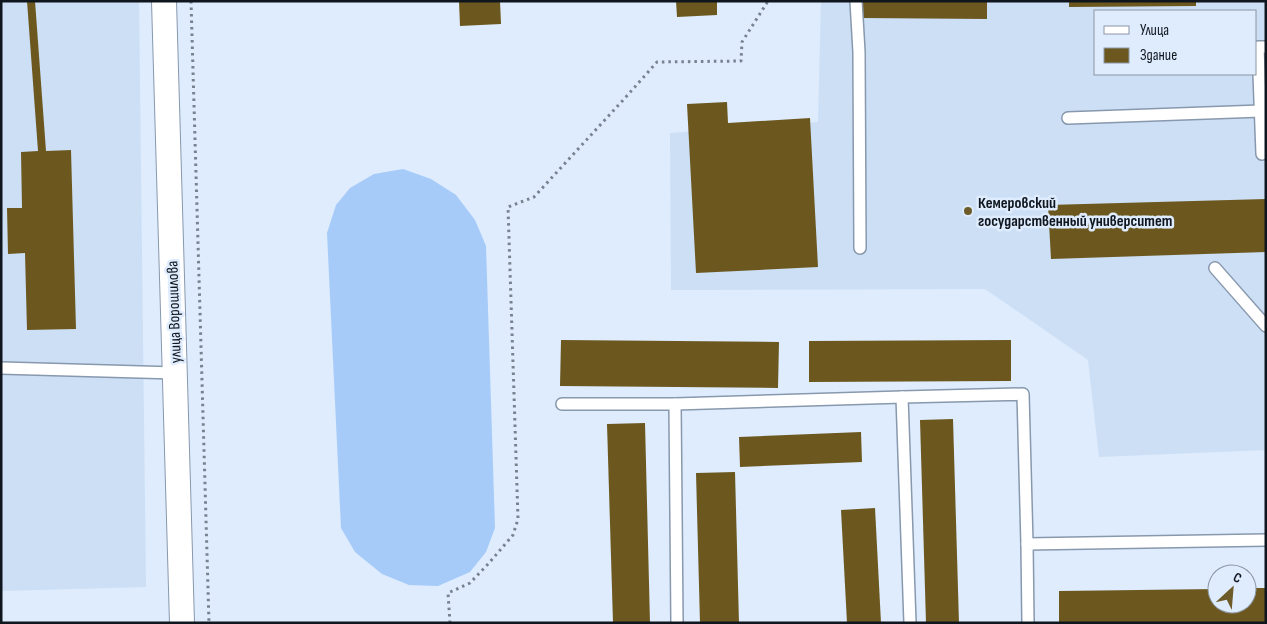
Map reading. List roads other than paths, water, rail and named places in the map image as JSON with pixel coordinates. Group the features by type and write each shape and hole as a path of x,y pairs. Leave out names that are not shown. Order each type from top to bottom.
{"street":[{"name":"улица Ворошилова","path":"164,1 182,623"}],"lane":[{"path":"856,1 859,52 860,248"},
{"path":"1262,154 1258,47 1266,47"},
{"path":"1068,118 1261,111"},
{"path":"1215,268 1266,326"},
{"path":"1,368 175,373"},
{"path":"562,404 675,404 1023,394 1028,623"},
{"path":"902,397 910,623"},
{"path":"675,404 677,623"},
{"path":"1027,544 1266,540"}],"place":[{"name":"Кемеровский государственный университет","path":"968,211"}]}
